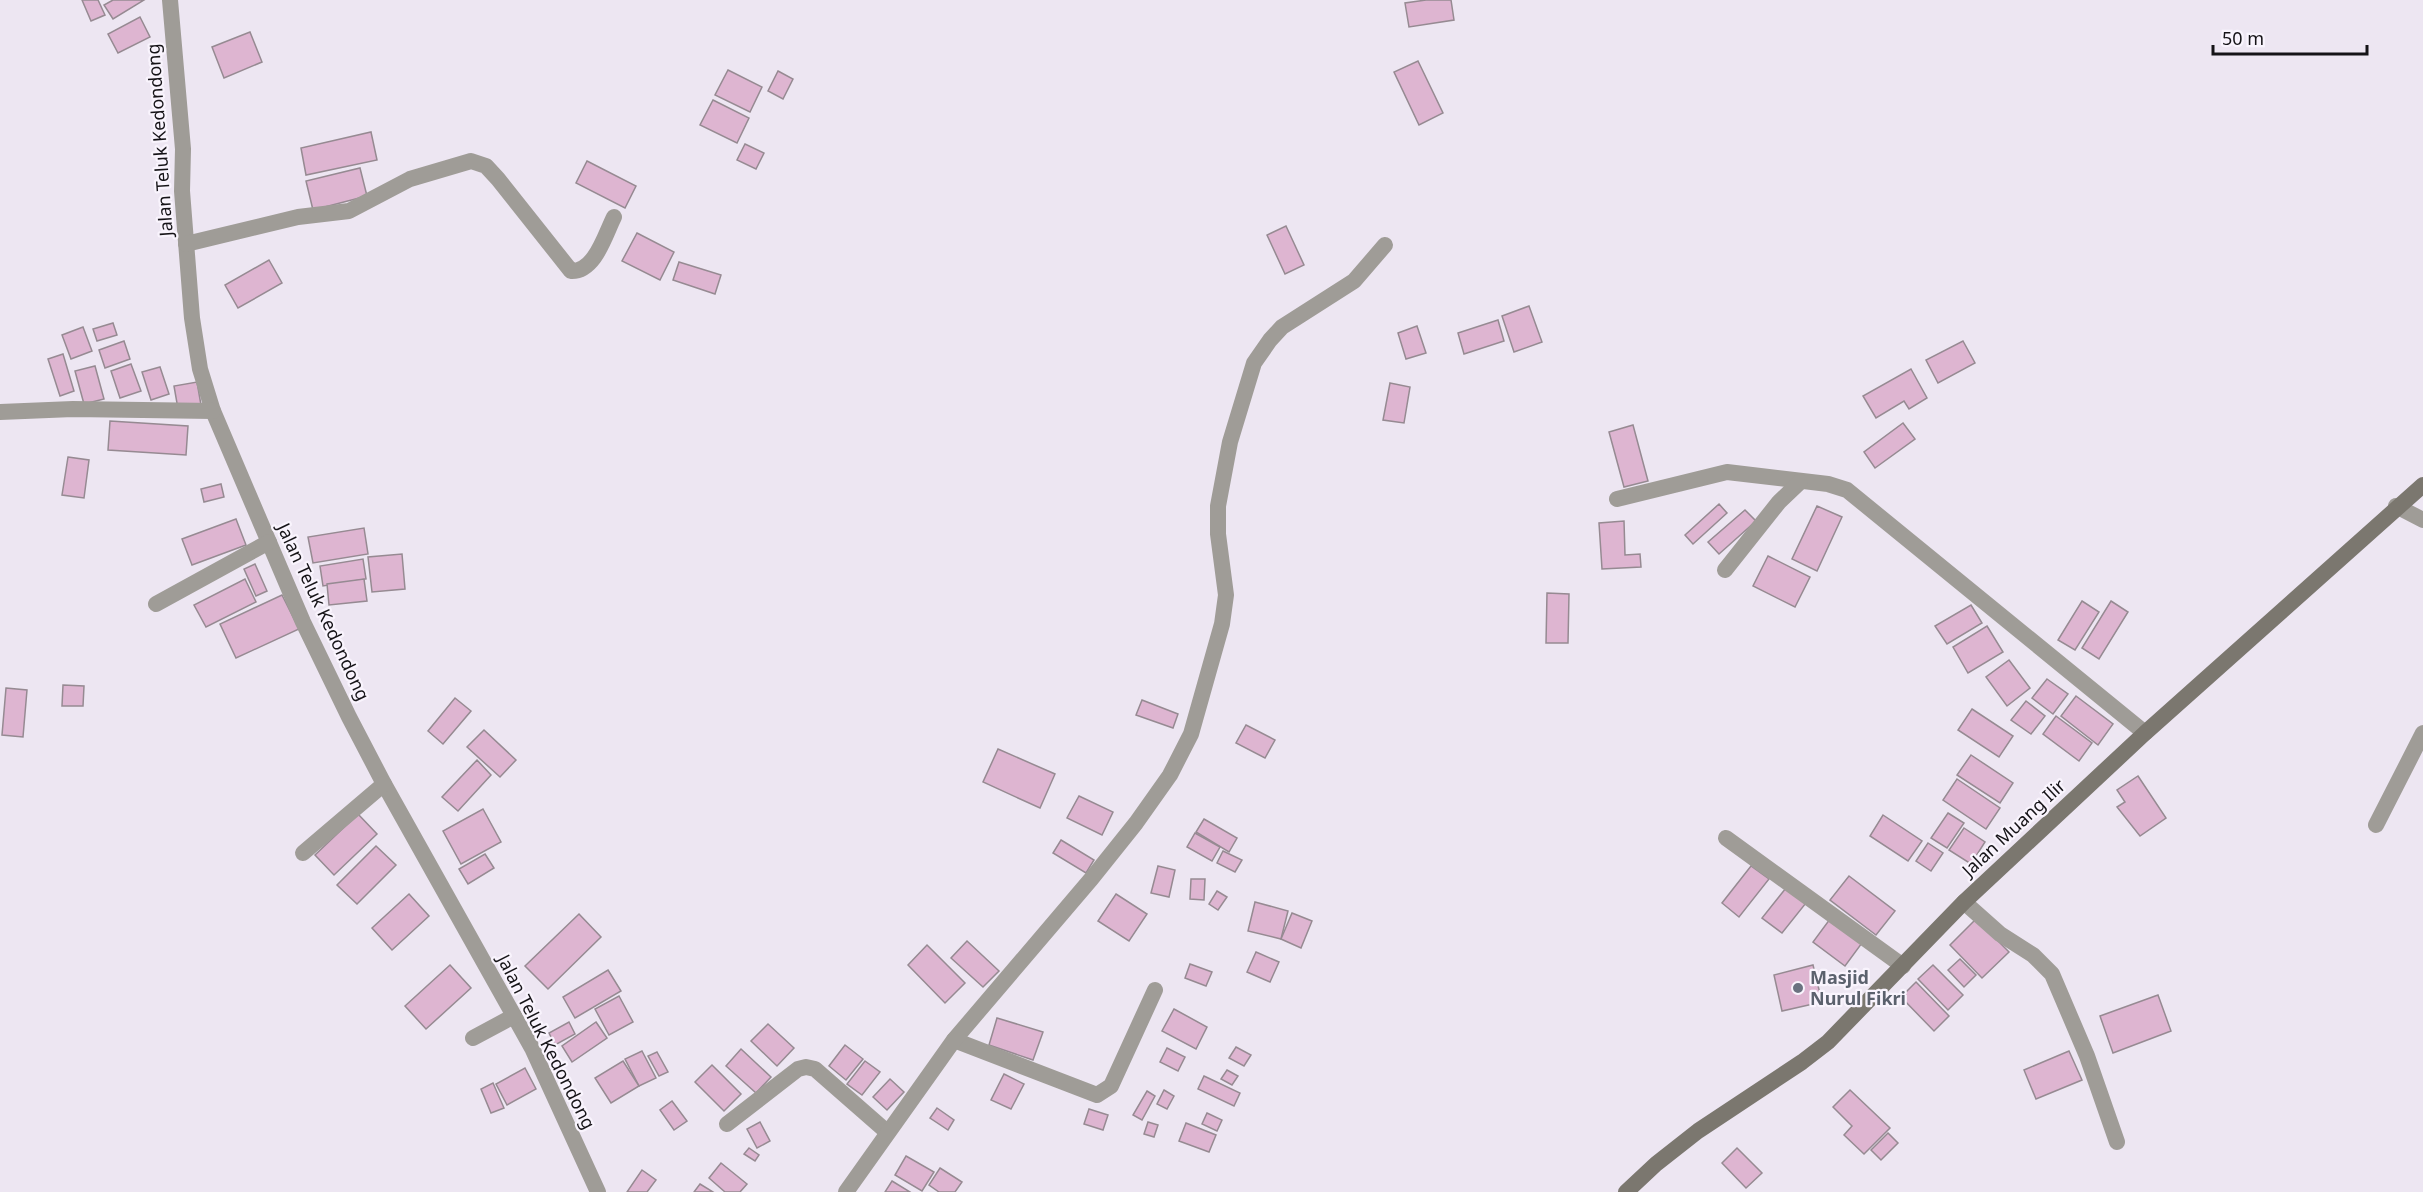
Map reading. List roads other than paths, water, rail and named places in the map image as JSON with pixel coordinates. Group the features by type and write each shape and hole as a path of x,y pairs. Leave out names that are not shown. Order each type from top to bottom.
{"main road":[{"name":"Jalan Muang Ilir","path":"1626,1192 1656,1164 1698,1131 1802,1062 1828,1042 1964,902 2145,733 2423,484"}],"street":[{"name":"Jalan Teluk Kedondong","path":"170,0 183,149 182,191 192,318 200,369 213,411 303,622 384,784 532,1048 598,1192"},
{"path":"186,244 298,216 349,211 410,179 471,160 486,166 498,179 571,271 582,270 592,261 614,217"},
{"path":"846,1192 954,1040 1092,878 1170,775 1191,734 1222,624 1226,595 1218,534 1218,507 1230,442 1254,363 1282,327 1354,281 1385,245"},
{"path":"0,412 73,409 213,411"},
{"path":"1617,499 1727,472 1828,484 1847,490 2145,733"},
{"path":"1725,570 1779,502 1800,482"},
{"path":"2396,507 2423,520"},
{"path":"156,603 269,542"},
{"path":"2376,825 2423,733"},
{"path":"303,853 384,784"},
{"path":"1726,838 1903,966"},
{"path":"1964,902 2000,933 2033,954 2052,974 2087,1056 2117,1142"},
{"path":"954,1040 1096,1095 1111,1086 1155,990"},
{"path":"473,1038 514,1016"},
{"path":"727,1124 798,1069 806,1067 815,1069 887,1132"}],"place":[{"name":"Masjid Nurul Fikri","path":"1798,988"}]}
